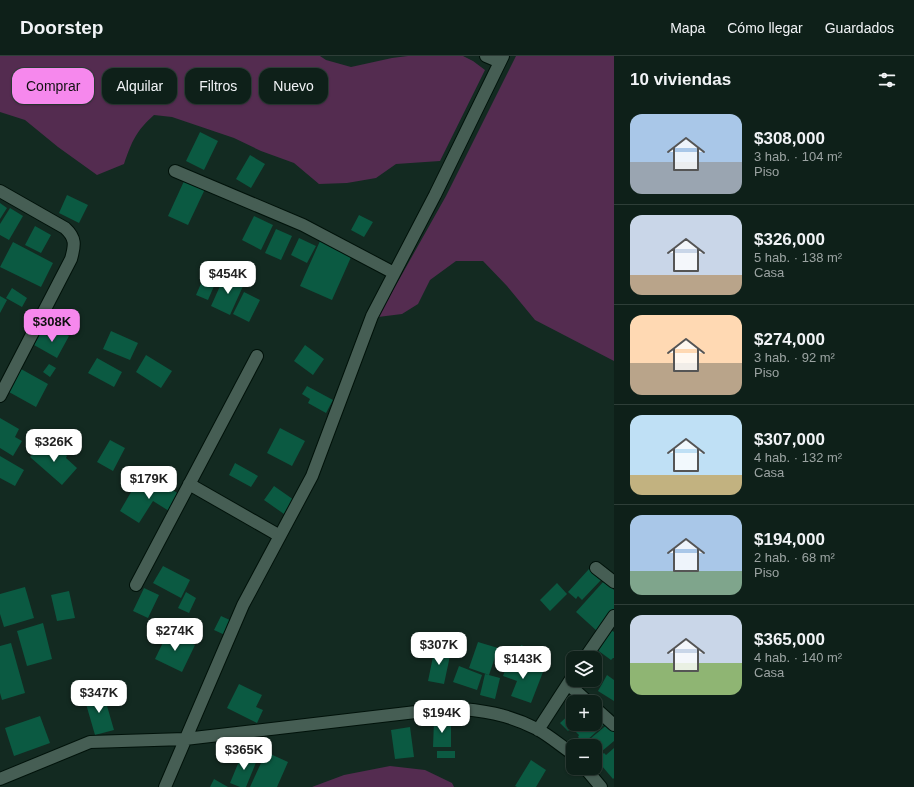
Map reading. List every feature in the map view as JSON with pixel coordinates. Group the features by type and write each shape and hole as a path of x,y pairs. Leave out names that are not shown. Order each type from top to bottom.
{"street":[{"path":"165,787 243,605 312,476 372,316 435,195 501,59 486,56"},
{"path":"175,171 303,225 394,274"},
{"path":"0,191 65,228 74,240 71,259 0,396"},
{"path":"136,585 257,356"},
{"path":"189,484 280,536"},
{"path":"596,568 614,582"},
{"path":"590,651 614,616"},
{"path":"538,730 566,686"},
{"path":"576,687 582,695"},
{"path":"0,779 90,742 185,739 450,708 484,711 518,720 538,730 566,749"},
{"path":"602,714 614,725"},
{"path":"591,775 601,787"}],"shaded area":[{"path":"0,56 320,56 326,60 351,67 408,56 463,56 485,70 440,161 396,164 376,178 347,183 319,184 294,163 261,151 234,138 172,117 154,115 135,137 124,164 97,175 58,147 25,120 0,112"},
{"path":"516,56 614,56 614,361 535,320 507,286 483,261 456,261 430,280 418,304 402,314 378,317 446,196"},
{"path":"390,766 425,770 452,783 454,787 312,787 344,775"}],"building":[{"path":"200,132 218,141 204,170 186,161"},
{"path":"250,155 265,164 251,188 236,179"},
{"path":"185,179 205,189 188,225 168,216"},
{"path":"67,195 88,205 79,223 59,213"},
{"path":"0,203 7,208 0,219"},
{"path":"10,208 23,216 9,240 0,235 0,224"},
{"path":"359,215 373,222 364,237 351,230"},
{"path":"254,216 273,225 261,250 242,240"},
{"path":"35,226 51,235 41,253 25,245"},
{"path":"276,229 292,236 281,260 265,253"},
{"path":"299,238 316,246 307,263 291,255"},
{"path":"320,241 352,255 332,300 300,286"},
{"path":"13,242 53,263 41,287 0,267"},
{"path":"209,265 221,270 208,300 196,295"},
{"path":"225,275 244,284 230,315 211,306"},
{"path":"12,288 27,298 22,307 6,298"},
{"path":"244,292 260,300 249,322 233,314"},
{"path":"0,296 7,300 0,313"},
{"path":"56,329 69,336 57,358 34,345 41,332 51,338"},
{"path":"111,331 138,343 130,360 103,349"},
{"path":"305,345 324,359 313,375 294,361"},
{"path":"146,355 172,371 161,388 136,372"},
{"path":"97,358 122,372 114,387 88,373"},
{"path":"49,364 56,368 50,377 43,372"},
{"path":"21,369 48,384 36,407 9,392"},
{"path":"307,386 333,400 326,413 308,403 310,399 302,394"},
{"path":"0,418 19,429 15,437 22,441 13,456 0,448"},
{"path":"280,428 305,441 292,466 267,453"},
{"path":"110,440 125,448 113,471 97,462"},
{"path":"42,444 51,452 56,447 67,456 66,458 77,468 62,485 30,457"},
{"path":"0,456 24,470 15,486 0,478"},
{"path":"235,463 258,476 251,487 229,475"},
{"path":"153,477 179,494 169,511 153,501 139,523 120,511 134,487 143,492"},
{"path":"274,486 294,500 284,514 264,500"},
{"path":"163,566 190,580 181,598 153,583"},
{"path":"589,569 601,580 582,600 578,596 576,599 568,592"},
{"path":"604,581 614,590 614,612 597,631 576,612"},
{"path":"557,583 567,594 550,611 540,600"},
{"path":"25,587 34,618 4,627 0,614 0,594"},
{"path":"144,588 159,595 148,618 133,611"},
{"path":"69,591 75,618 57,621 51,595"},
{"path":"186,592 196,598 189,613 178,608"},
{"path":"221,616 232,621 225,635 214,630"},
{"path":"43,623 52,659 27,666 17,631"},
{"path":"610,629 614,632 614,658 611,660 602,653 602,651 596,649"},
{"path":"168,632 195,645 182,672 155,659"},
{"path":"478,642 498,648 489,675 469,668"},
{"path":"11,643 25,693 2,700 0,693 0,646"},
{"path":"521,645 542,653 536,667 516,659"},
{"path":"435,647 451,651 444,684 428,681"},
{"path":"509,659 543,672 531,703 511,696 517,681 503,676"},
{"path":"459,666 482,675 477,690 453,682"},
{"path":"485,674 500,678 495,699 480,695"},
{"path":"607,675 614,680 614,701 598,691 600,687 602,687"},
{"path":"239,684 262,695 256,707 263,710 257,723 227,708"},
{"path":"103,692 114,730 95,735 84,697"},
{"path":"40,716 50,743 14,756 5,728"},
{"path":"566,717 566,729 560,723"},
{"path":"602,717 607,722 602,727"},
{"path":"434,721 451,722 451,747 433,747"},
{"path":"609,723 614,729 614,741 602,751 602,739 590,739 599,731 602,731 602,729"},
{"path":"410,727 414,757 395,759 391,730"},
{"path":"575,731 597,731 588,739 580,739 578,737 579,735"},
{"path":"614,748 613,779 602,766 602,754 604,753 606,755"},
{"path":"437,751 455,751 455,758 437,758"},
{"path":"266,752 288,762 277,787 250,787"},
{"path":"242,754 257,760 246,787 240,787 230,783"},
{"path":"531,760 546,770 536,787 515,786"},
{"path":"214,779 228,787 210,787"}]}
